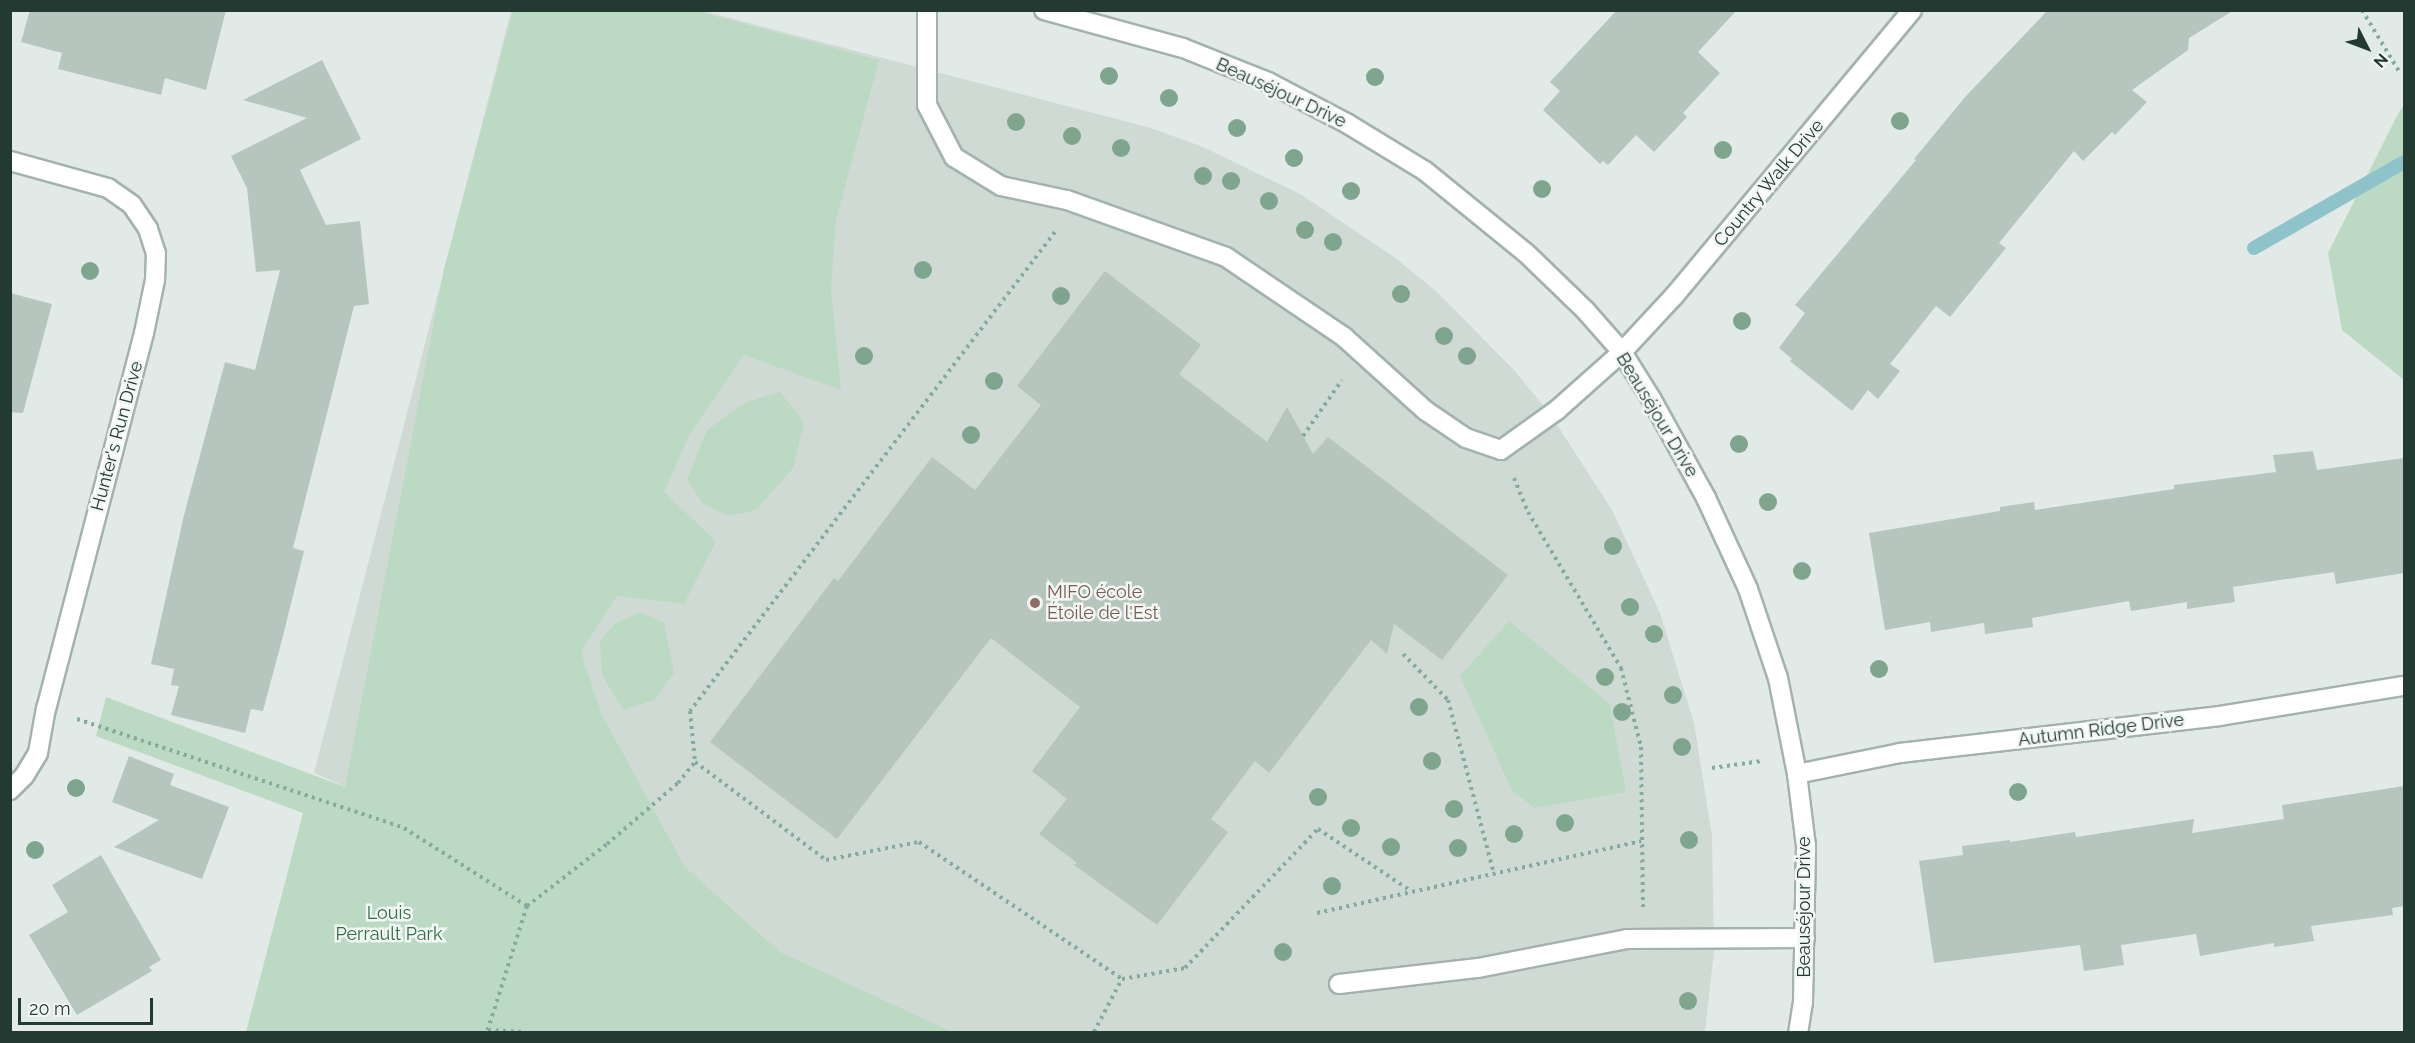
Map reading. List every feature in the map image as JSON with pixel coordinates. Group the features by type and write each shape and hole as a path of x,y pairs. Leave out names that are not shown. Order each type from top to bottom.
{"street":[{"path":"927,10 927,105 954,157 1001,186 1067,200 1226,257 1344,338 1426,411 1466,438 1501,450"},
{"name":"Beauséjour Drive","path":"1044,10 1097,17 1183,48 1268,82 1348,124 1425,171 1526,254 1585,310 1622,352 1652,400 1706,498 1748,589 1778,678 1796,766 1806,846 1803,1002 1798,1032"},
{"name":"Country Walk Drive","path":"1501,450 1557,410 1622,352 1674,296 1912,10"},
{"name":"Hunter's Run Drive","path":"10,161 108,188 132,205 148,229 156,253 155,280 144,333 46,708 38,753 24,776 10,790"},
{"name":"Autumn Ridge Drive","path":"1796,766 2220,716 2404,686"},
{"path":"1339,984 1478,968 1627,939 1805,938"}],"path":[{"path":"2362,10 2400,73"},
{"path":"524,1032 488,1031 527,906 607,844 678,783 695,762 690,711 1056,231 1067,200"},
{"path":"1303,436 1361,352"},
{"path":"1501,450 1528,512 1621,668 1641,747 1641,841 1645,939"},
{"path":"1403,654 1448,700 1494,874"},
{"path":"46,708 404,828 527,906"},
{"path":"695,762 826,860 919,842 1122,979 1185,968 1318,829 1411,891"},
{"path":"1712,768 1796,766"},
{"path":"1317,913 1641,841"},
{"path":"1094,1032 1122,979"}],"shaded area":[{"path":"511,11 703,11 1151,128 1203,147 1302,195 1394,257 1437,292 1514,370 1550,414 1612,510 1660,613 1694,723 1712,836 1714,951 1705,1032 902,1032 314,773"}],"green space":[{"name":"Louis Perrault Park","path":"513,11 696,11 879,60 836,220 831,289 841,390 744,355 689,436 664,492 716,541 684,604 617,596 581,652 602,715 685,867 780,952 952,1032 246,1032 303,813 96,736 106,697 345,787 444,269"},
{"path":"2404,105 2404,380 2342,330 2328,253"},
{"path":"780,392 804,422 794,467 756,510 729,516 702,503 687,480 707,430 744,403"},
{"path":"640,612 664,623 674,673 655,700 623,710 602,675 600,642 614,624"},
{"path":"1509,621 1610,704 1626,792 1535,808 1512,791 1460,676"}],"building":[{"path":"30,10 226,10 206,90 165,78 161,95 58,69 62,53 21,42"},
{"path":"1617,10 1737,10 1698,52 1720,73 1683,113 1687,117 1654,152 1636,135 1608,165 1603,161 1600,164 1543,110 1560,91 1550,82"},
{"path":"2048,10 2234,10 2189,38 2188,50 2132,90 2147,102 2115,135 2112,132 2083,161 2074,151 1999,243 2006,248 1950,317 1936,306 1890,364 1900,371 1878,399 1868,390 1852,411 1790,361 1792,359 1779,348 1805,313 1795,305 1916,160 1914,159 1966,96"},
{"path":"322,60 361,139 300,170 326,225 360,221 369,304 354,306 293,548 304,551 283,636 263,711 251,709 245,733 171,715 179,686 171,685 174,669 151,664 184,515 225,362 255,370 280,270 256,272 247,188 231,156 307,118 243,100"},
{"path":"1105,271 1201,345 1179,374 1267,442 1287,407 1313,454 1328,437 1508,575 1442,660 1394,624 1387,654 1371,640 1269,773 1255,761 1211,819 1228,832 1157,925 1074,865 1077,863 1039,834 1067,799 1032,771 1080,707 991,638 837,839 710,742 834,578 838,581 932,457 975,490 1041,405 1017,386"},
{"path":"10,293 52,304 23,413 10,412"},
{"path":"2313,451 2317,470 2404,458 2404,573 2336,584 2334,572 2233,587 2235,602 2187,609 2187,602 2131,611 2129,601 2032,618 2033,627 1985,634 1984,623 1931,632 1930,622 1885,630 1869,533 2000,511 2000,507 2034,502 2035,510 2174,489 2174,485 2276,472 2273,455"},
{"path":"129,756 174,774 170,785 229,807 202,879 114,847 159,820 112,802"},
{"path":"2404,786 2404,906 2392,908 2393,915 2311,926 2314,941 2274,947 2274,943 2200,956 2196,934 2121,945 2124,965 2084,971 2080,945 1934,963 1919,861 1963,855 1962,846 2010,840 2010,842 2075,832 2076,837 2194,819 2192,833 2284,819 2282,805"},
{"path":"101,855 161,960 149,967 152,971 77,1015 29,935 68,912 52,885"}],"waterway":[{"path":"2254,248 2404,162"}],"place":[{"name":"MIFO école Étoile de l'Est","path":"1035,603"}]}
